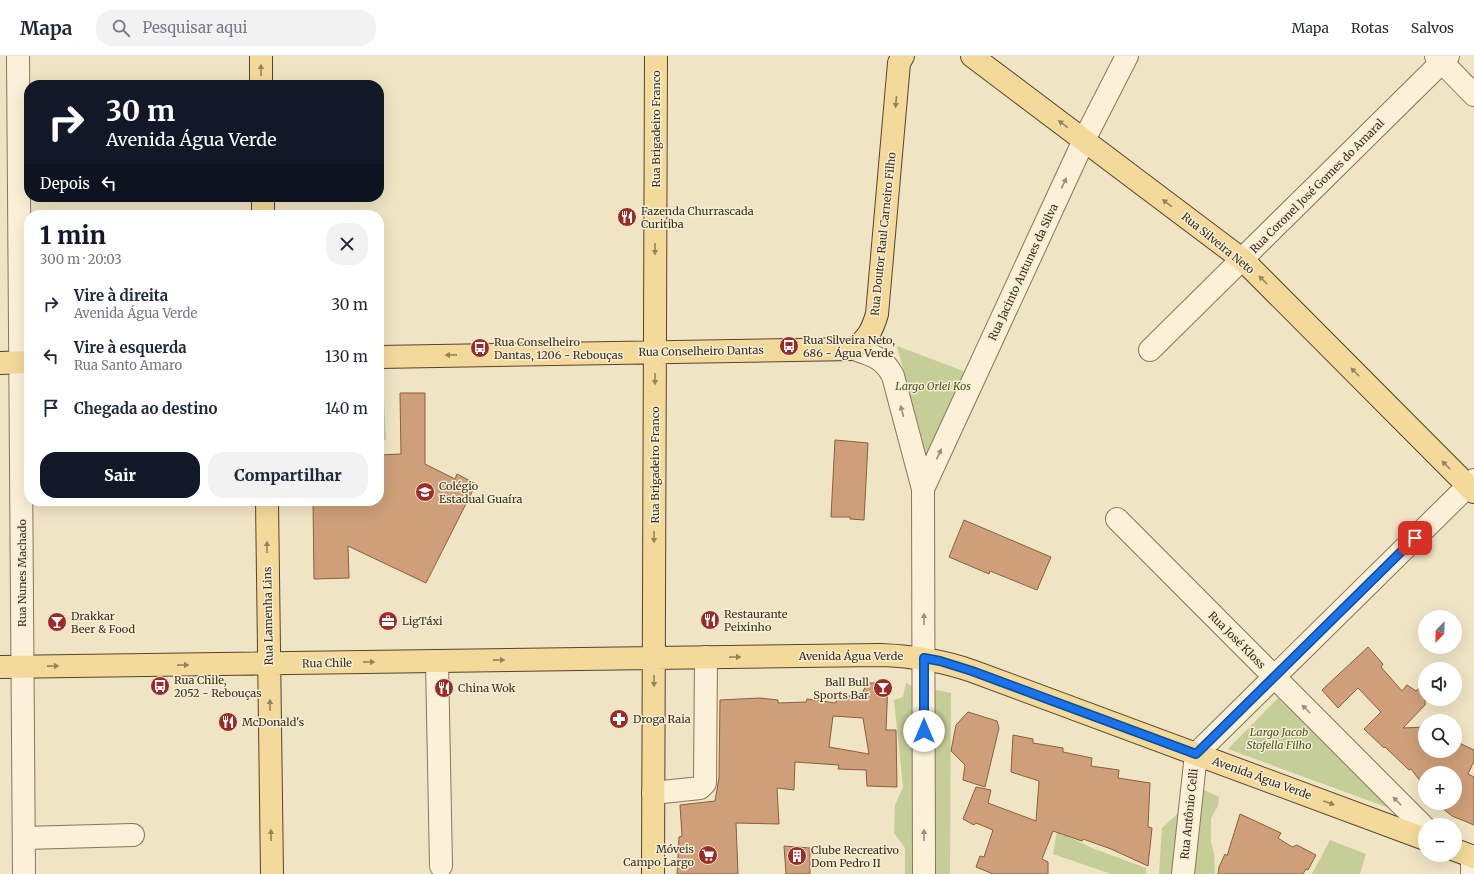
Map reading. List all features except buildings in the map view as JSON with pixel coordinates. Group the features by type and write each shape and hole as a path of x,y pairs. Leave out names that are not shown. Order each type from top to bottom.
{"main road":[{"path":"261,56 262,80"},
{"name":"Rua Brigadeiro Franco","path":"653,874 656,56"},
{"name":"Rua Silveira Neto","path":"972,56 1243,260 1472,486"},
{"name":"Rua Doutor Raul Carneiro Filho","path":"854,349 866,339 877,314 901,58"},
{"name":"Rua Conselheiro Dantas","path":"384,357 854,349"},
{"name":"Rua Lamenha Lins","path":"267,506 272,874"},
{"name":"Avenida Água Verde","path":"654,658 880,655 924,658 940,661 965,668 1418,836"},
{"name":"Rua Chile","path":"0,667 654,658"}],"street":[{"name":"Rua Nunes Machado","path":"18,56 16,362 22,667 24,874"},
{"name":"Rua Jacinto Antunes da Silva","path":"923,489 1084,140 1127,56"},
{"path":"1442,58 1474,95"},
{"name":"Rua Coronel José Gomes do Amaral","path":"1150,350 1243,260 1442,58"},
{"path":"854,349 880,359 891,371 923,489 924,874"},
{"path":"1196,754 1472,486"},
{"name":"Rua José Kloss","path":"1117,519 1418,821"},
{"path":"653,793 700,788 705,783 706,657"},
{"path":"437,661 441,866"},
{"name":"Rua Antônio Celli","path":"1183,874 1196,754"},
{"path":"24,838 132,835"}],"green space":[{"name":"Largo Orlei Kos","path":"897,346 966,372 926,455"},
{"path":"384,399 386,440 384,440"},
{"path":"906,683 912,686 915,874 905,874 905,848 894,833 895,805 903,787 894,700 903,697"},
{"path":"917,686 951,693 950,874 921,874"},
{"name":"Largo Jacob Stofella Filho","path":"1278,698 1389,808 1228,749"},
{"path":"1196,786 1219,797 1218,806 1211,818 1211,843 1214,853 1215,874 1186,874"},
{"path":"1184,808 1176,874 1159,874 1162,828"},
{"path":"1057,831 1092,848 1146,868 1146,874 1111,874 1053,854"},
{"path":"1330,840 1366,854 1360,874 1312,874"}],"place":[{"name":"Fazenda Churrascada Curitiba","path":"627,217"},
{"name":"Rua Silveira Neto, 686 - Água Verde","path":"789,346"},
{"name":"Rua Conselheiro Dantas, 1206 - Rebouças","path":"480,348"},
{"name":"Colégio Estadual Guaíra","path":"425,492"},
{"name":"Restaurante Peixinho","path":"710,620"},
{"name":"LigTáxi","path":"388,621"},
{"name":"Drakkar Beer & Food","path":"57,622"},
{"name":"Rua Chile, 2052 - Rebouças","path":"160,686"},
{"name":"China Wok","path":"444,688"},
{"name":"Ball Bull Sports Bar","path":"883,688"},
{"name":"Droga Raia","path":"619,719"},
{"name":"McDonald's","path":"228,722"},
{"name":"Móveis Campo Largo","path":"708,855"},
{"name":"Clube Recreativo Dom Pedro II","path":"797,856"}],"route":[{"path":"924,731 924,658 940,661 972,671 1196,754 1415,538"}]}
